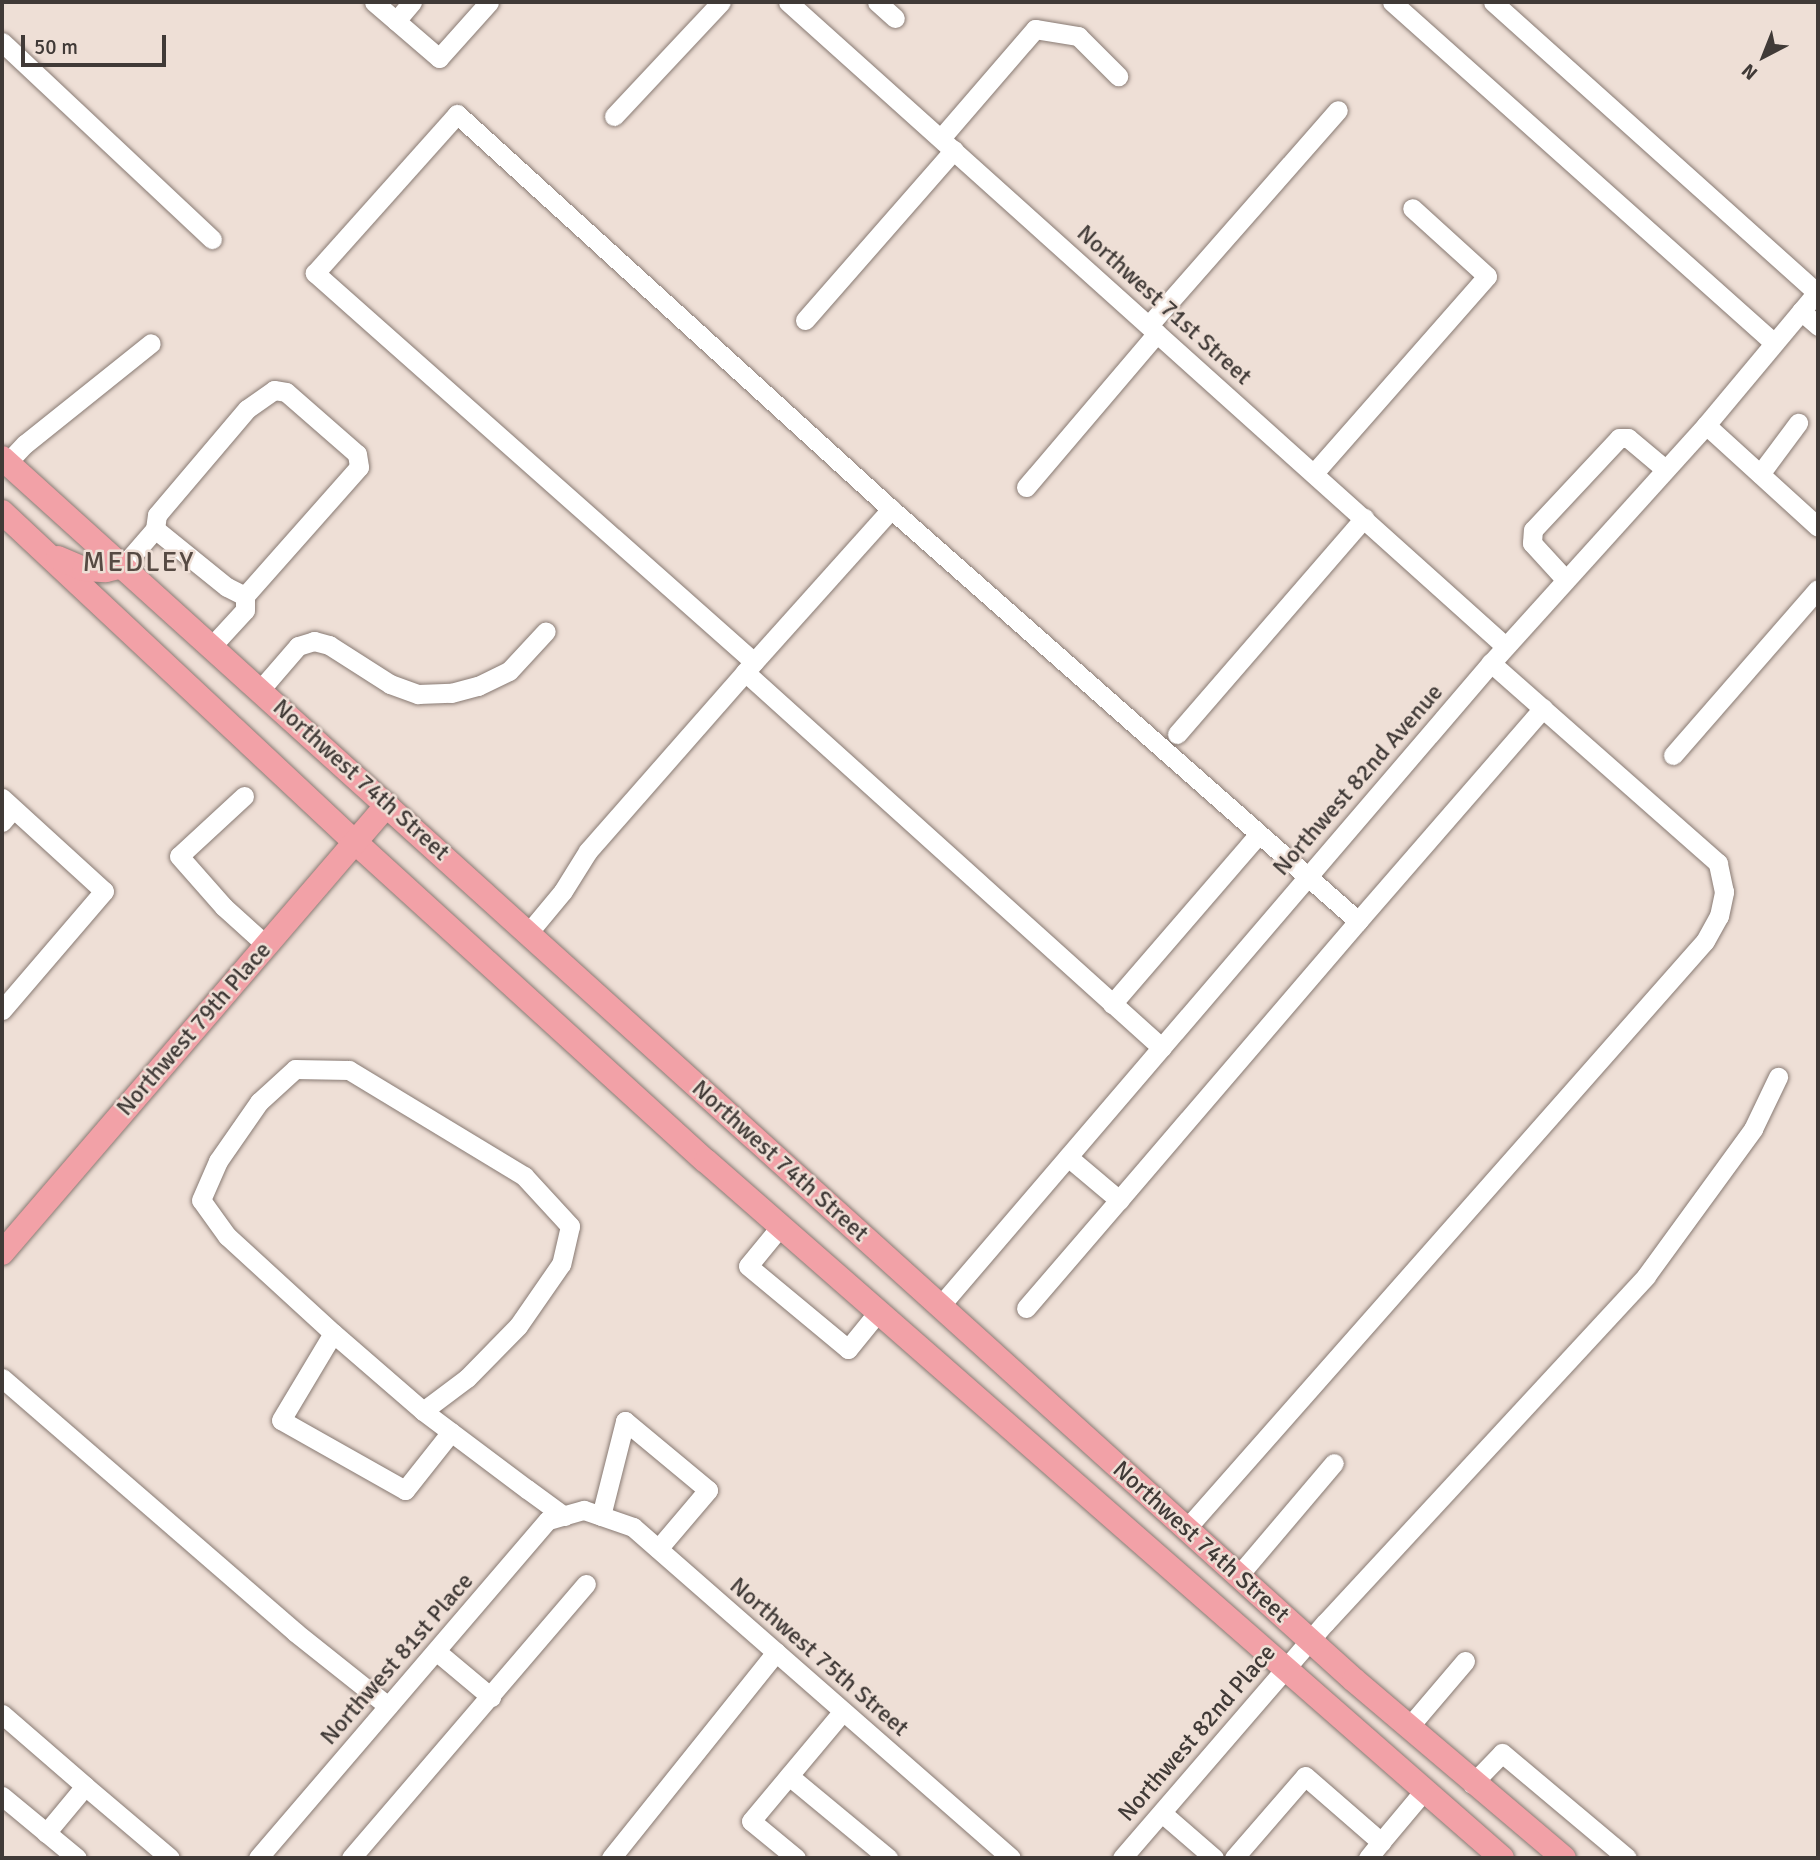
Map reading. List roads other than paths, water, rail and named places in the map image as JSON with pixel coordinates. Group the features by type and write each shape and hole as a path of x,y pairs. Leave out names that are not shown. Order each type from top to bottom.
{"main road":[{"name":"Northwest 74th Street","path":"4,461 529,932 1238,1576 1472,1784 1564,1858"},
{"name":"Northwest 74th Street","path":"2,512 355,842 780,1227 1423,1792 1502,1858"},
{"path":"48,554 84,569 106,570 123,566"},
{"name":"Northwest 79th Place","path":"2,1253 387,805"}],"street":[{"path":"374,2 439,58 489,2"},
{"path":"396,21 412,2"},
{"path":"614,116 721,2"},
{"name":"Northwest 71st Street","path":"788,2 1505,646"},
{"path":"877,2 895,18"},
{"path":"1392,2 1774,343"},
{"path":"1493,2 1818,292"},
{"path":"805,320 947,144 1035,29 1078,36 1118,76"},
{"path":"2,42 212,239"},
{"path":"1026,488 1153,329 1338,110"},
{"path":"1162,1048 749,667 315,273 457,114 891,509 1358,921"},
{"path":"1314,473 1487,276 1412,208"},
{"name":"Northwest 82nd Avenue","path":"940,1306 1505,646 1706,425 1818,292"},
{"path":"1801,311 1818,326"},
{"path":"4,461 151,343"},
{"path":"123,566 155,529 157,515 247,409 274,390 286,392 357,454 359,467 244,596 245,610 211,647"},
{"path":"1760,474 1798,423"},
{"path":"1706,425 1818,527"},
{"path":"1565,579 1532,543 1533,530 1619,438 1628,438 1665,469"},
{"path":"529,932 564,891 587,851 891,509"},
{"path":"1177,734 1364,518"},
{"path":"155,529 227,587 244,596"},
{"path":"1673,755 1818,589"},
{"path":"260,690 298,646 314,641 329,645 390,684 418,694 451,693 478,686 509,671 546,631"},
{"path":"1186,1529 1332,1360 1705,941 1719,916 1724,892 1718,863 1491,663"},
{"path":"1026,1308 1543,708"},
{"path":"244,796 179,856 223,907 266,945"},
{"path":"2,1010 104,891 6,810"},
{"path":"1112,1004 1258,835"},
{"path":"423,1412 467,1378 518,1326 561,1264 570,1226 524,1176 349,1070 296,1069 259,1102 218,1161 201,1199 227,1236 423,1412 564,1516"},
{"name":"Northwest 82nd Place","path":"1122,1858 1284,1668 1646,1276 1753,1129 1778,1077"},
{"path":"1068,1157 1119,1200"},
{"path":"780,1227 748,1266 848,1349 878,1312"},
{"path":"333,1333 281,1420 405,1490 451,1432"},
{"path":"2,1378 295,1632 388,1706"},
{"path":"593,1513 625,1421 708,1490 658,1549"},
{"path":"1238,1576 1335,1463"},
{"name":"Northwest 81st Place","path":"258,1858 548,1520 593,1513"},
{"name":"Northwest 75th Street","path":"593,1513 633,1527 1011,1858"},
{"path":"351,1858 586,1584"},
{"path":"436,1651 491,1697"},
{"path":"611,1858 776,1652"},
{"path":"1408,1728 1465,1661"},
{"path":"796,1858 751,1821 844,1711"},
{"path":"2,1714 170,1858"},
{"path":"1472,1784 1502,1753 1627,1858"},
{"path":"789,1776 888,1858"},
{"path":"1234,1858 1306,1776 1381,1842"},
{"path":"46,1833 85,1786"},
{"path":"1368,1858 1423,1792"},
{"path":"2,1796 77,1858"},
{"path":"1161,1813 1214,1858"}],"district":[{"name":"MEDLEY","path":"139,562"}]}
